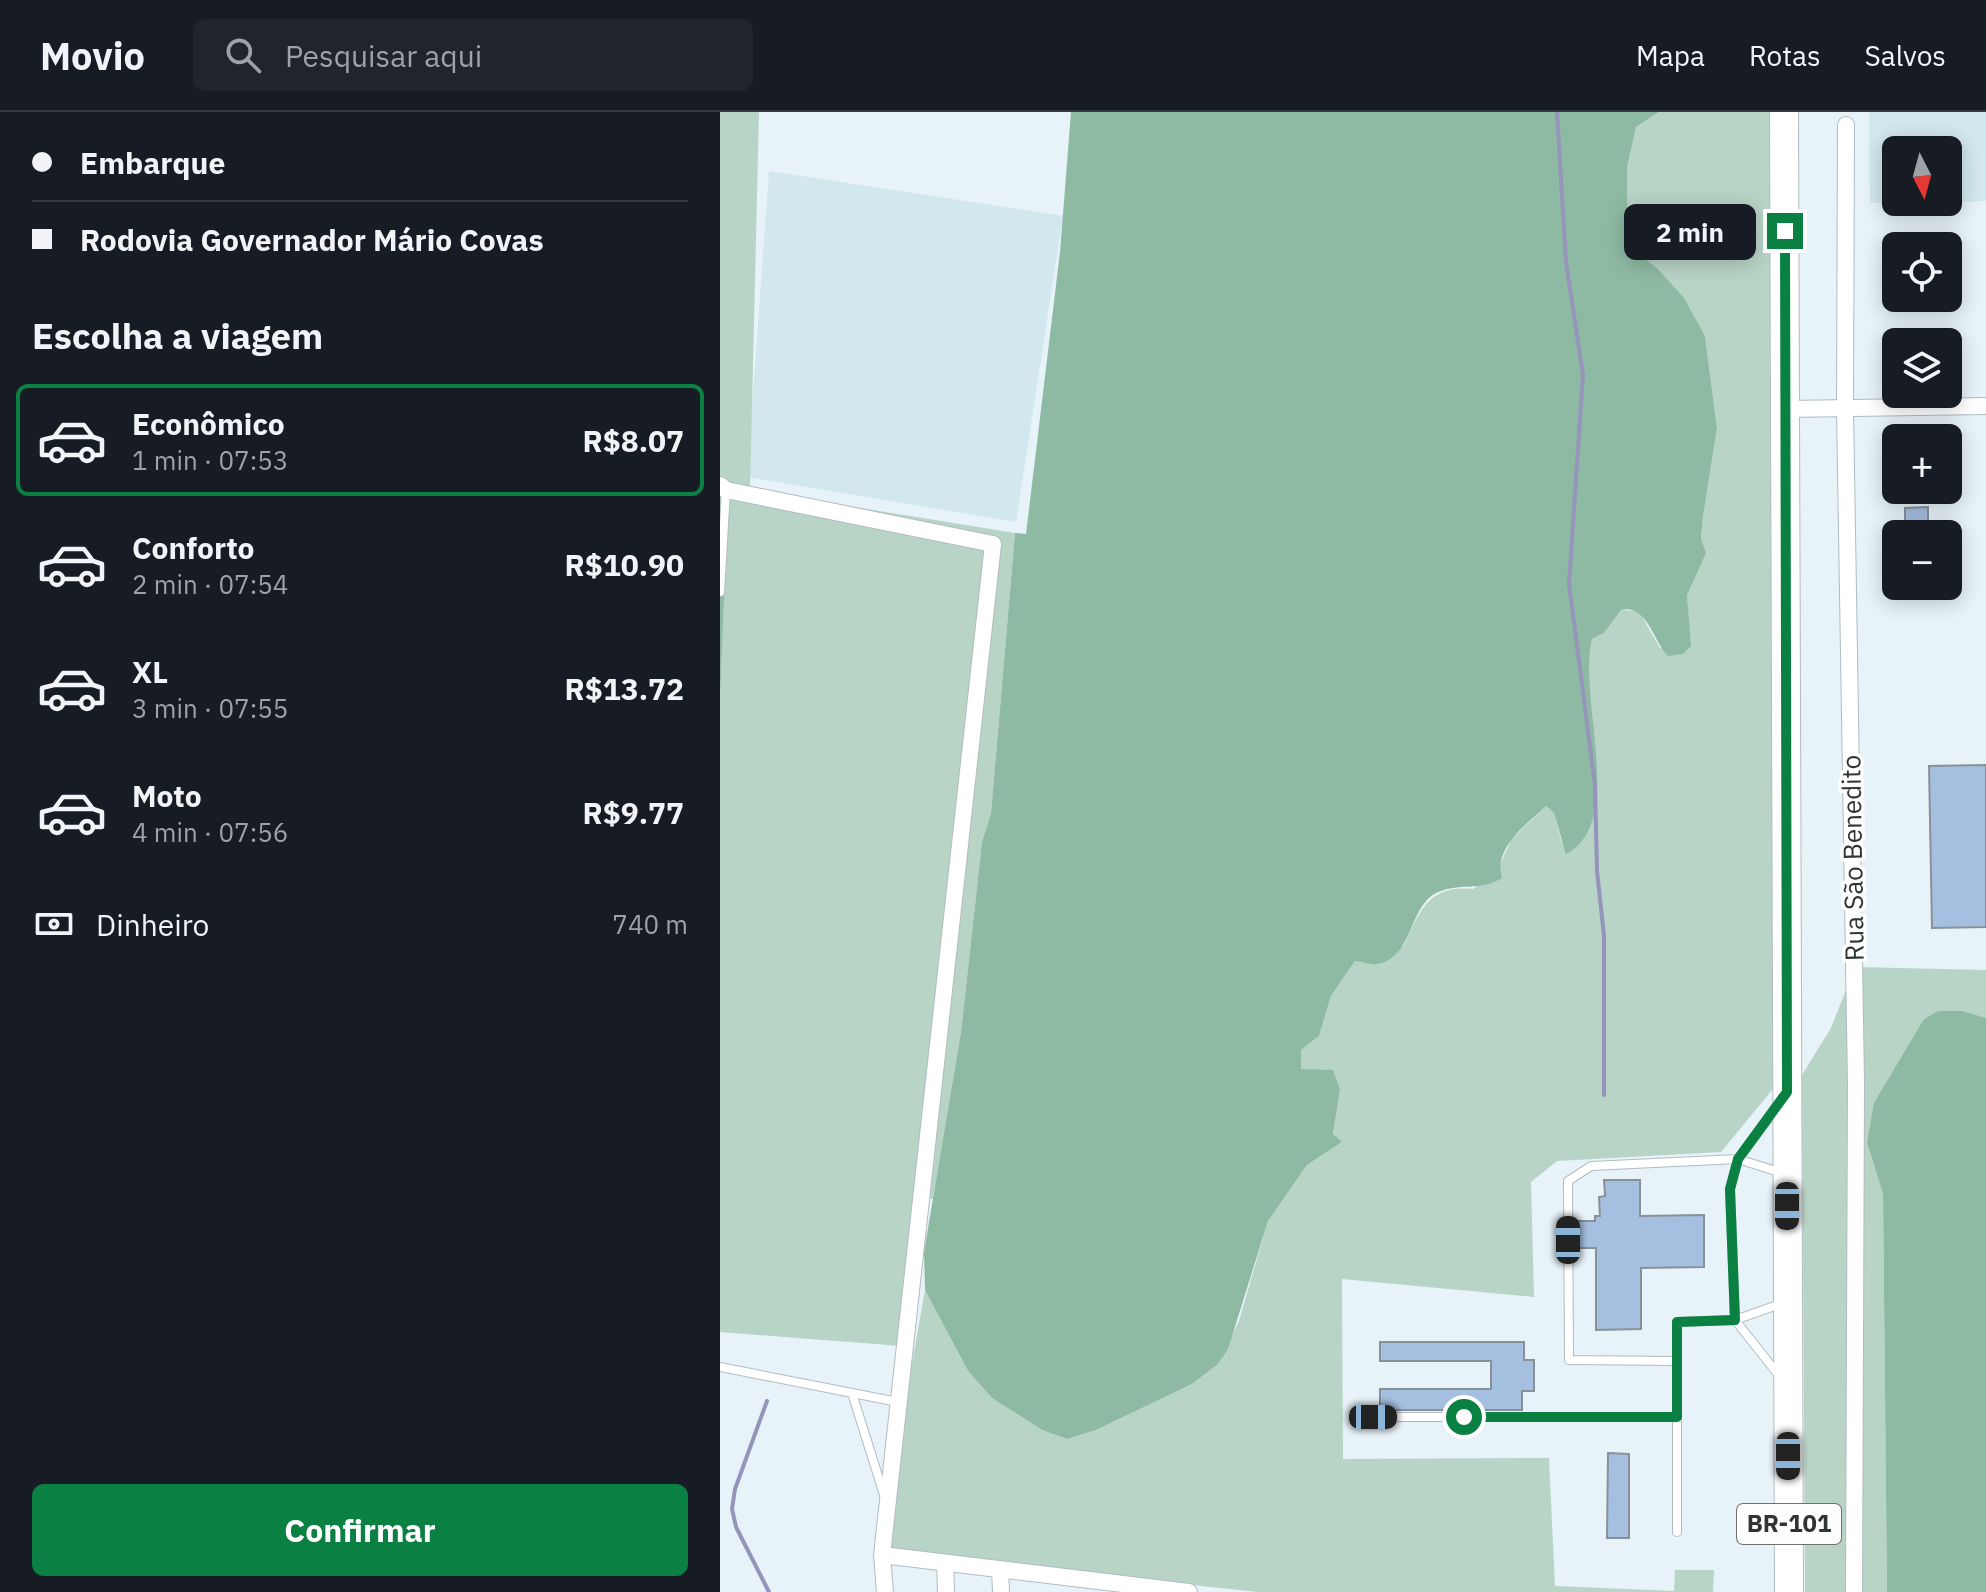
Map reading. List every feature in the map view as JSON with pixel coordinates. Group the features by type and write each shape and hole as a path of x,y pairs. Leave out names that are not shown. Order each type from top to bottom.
{"highway":[{"name":"BR-101","path":"1784,112 1789,1592"}],"street":[{"name":"Rua São Benedito","path":"1846,125 1845,408 1856,1084 1854,1592"},
{"path":"1786,409 1986,406"},
{"path":"723,488 993,544 887,1505 882,1555 885,1592"},
{"path":"882,1555 1000,1569 1058,1584 1189,1592"},
{"path":"945,1563 946,1592"},
{"path":"1000,1569 1001,1592"}],"lane":[{"path":"720,592 723,488"},
{"path":"1787,1092 1738,1159 1730,1189 1735,1320 1788,1386"},
{"path":"1676,1361 1569,1360 1568,1181 1591,1166 1738,1159 1786,1175"},
{"path":"1677,1532 1677,1322 1735,1320 1787,1301"},
{"path":"720,1367 899,1402"},
{"path":"852,1393 887,1505"},
{"path":"1373,1417 1677,1417"}],"shaded area":[{"path":"1869,112 1986,112 1986,201 1962,202 1962,136 1882,136 1882,203 1870,203"},
{"path":"769,171 1063,216 1016,522 747,477"}],"green space":[{"path":"720,112 759,112 750,490 1015,533 991,813 982,842 961,1032 933,1199 914,1198 901,1346 720,1332 720,701 727,526 720,504"},
{"path":"1071,112 1659,112 1636,127 1627,168 1628,246 1657,268 1684,298 1705,336 1717,428 1701,539 1706,553 1687,595 1691,646 1683,654 1668,656 1649,625 1630,610 1621,610 1604,633 1592,639 1589,664 1597,787 1594,815 1584,838 1566,854 1554,813 1546,806 1507,847 1500,867 1502,878 1486,885 1436,893 1420,909 1405,942 1389,960 1375,964 1355,961 1331,996 1319,1036 1301,1050 1301,1069 1333,1070 1340,1090 1333,1134 1342,1142 1307,1165 1268,1221 1228,1349 1217,1365 1192,1384 1096,1430 1067,1439 1042,1430 992,1398 968,1371 925,1290 924,1252 961,1032 982,842 991,813 1015,533 1026,534 1060,252"},
{"path":"1659,112 1777,112 1781,1079 1721,1152 1557,1161 1531,1182 1534,1297 1342,1279 1343,1459 1549,1458 1555,1586 1674,1591 1675,1570 1714,1570 1713,1592 1257,1592 887,1552 887,1505 925,1290 968,1371 992,1398 1042,1430 1067,1439 1096,1430 1192,1384 1217,1365 1239,1321 1268,1221 1307,1165 1342,1142 1333,1135 1340,1090 1301,1069 1301,1050 1319,1036 1331,996 1355,961 1365,961 1404,945 1421,911 1436,896 1445,891 1473,889 1499,867 1511,840 1546,806 1554,813 1562,843 1593,727 1586,662 1592,639 1604,633 1621,610 1639,611 1660,648 1690,646 1687,595 1705,553 1701,539 1703,517 1717,428 1705,336 1657,268 1628,246 1627,168 1636,127"},
{"path":"720,504 727,526 720,701"},
{"path":"1855,967 1986,970 1986,1018 1947,1012 1924,1019 1867,1143 1883,1194 1887,1592 1805,1592 1802,1075 1831,1028"},
{"path":"1938,1011 1962,1011 1986,1018 1986,1592 1887,1592 1883,1194 1867,1143 1874,1103 1924,1019"}],"building":[{"path":"1928,507 1928,520 1905,520 1905,508"},
{"path":"1986,765 1986,927 1932,928 1929,766"},
{"path":"1604,1180 1640,1180 1640,1216 1704,1215 1704,1267 1641,1268 1641,1329 1596,1330 1596,1248 1578,1248 1578,1221 1595,1221 1595,1216 1600,1216 1599,1197 1605,1196"},
{"path":"1380,1342 1524,1342 1524,1360 1534,1360 1534,1391 1522,1391 1522,1410 1380,1410 1380,1389 1491,1389 1491,1361 1380,1361"},
{"path":"1608,1453 1629,1454 1629,1538 1607,1538"}],"waterway":[{"path":"1557,112 1566,262 1583,375 1569,584 1595,785 1597,871 1604,936 1604,1095"},
{"path":"767,1401 735,1489 732,1509 736,1527 769,1592"}],"route":[{"path":"1464,1417 1677,1417 1677,1322 1735,1320 1730,1189 1738,1159 1787,1092 1785,231"}]}
